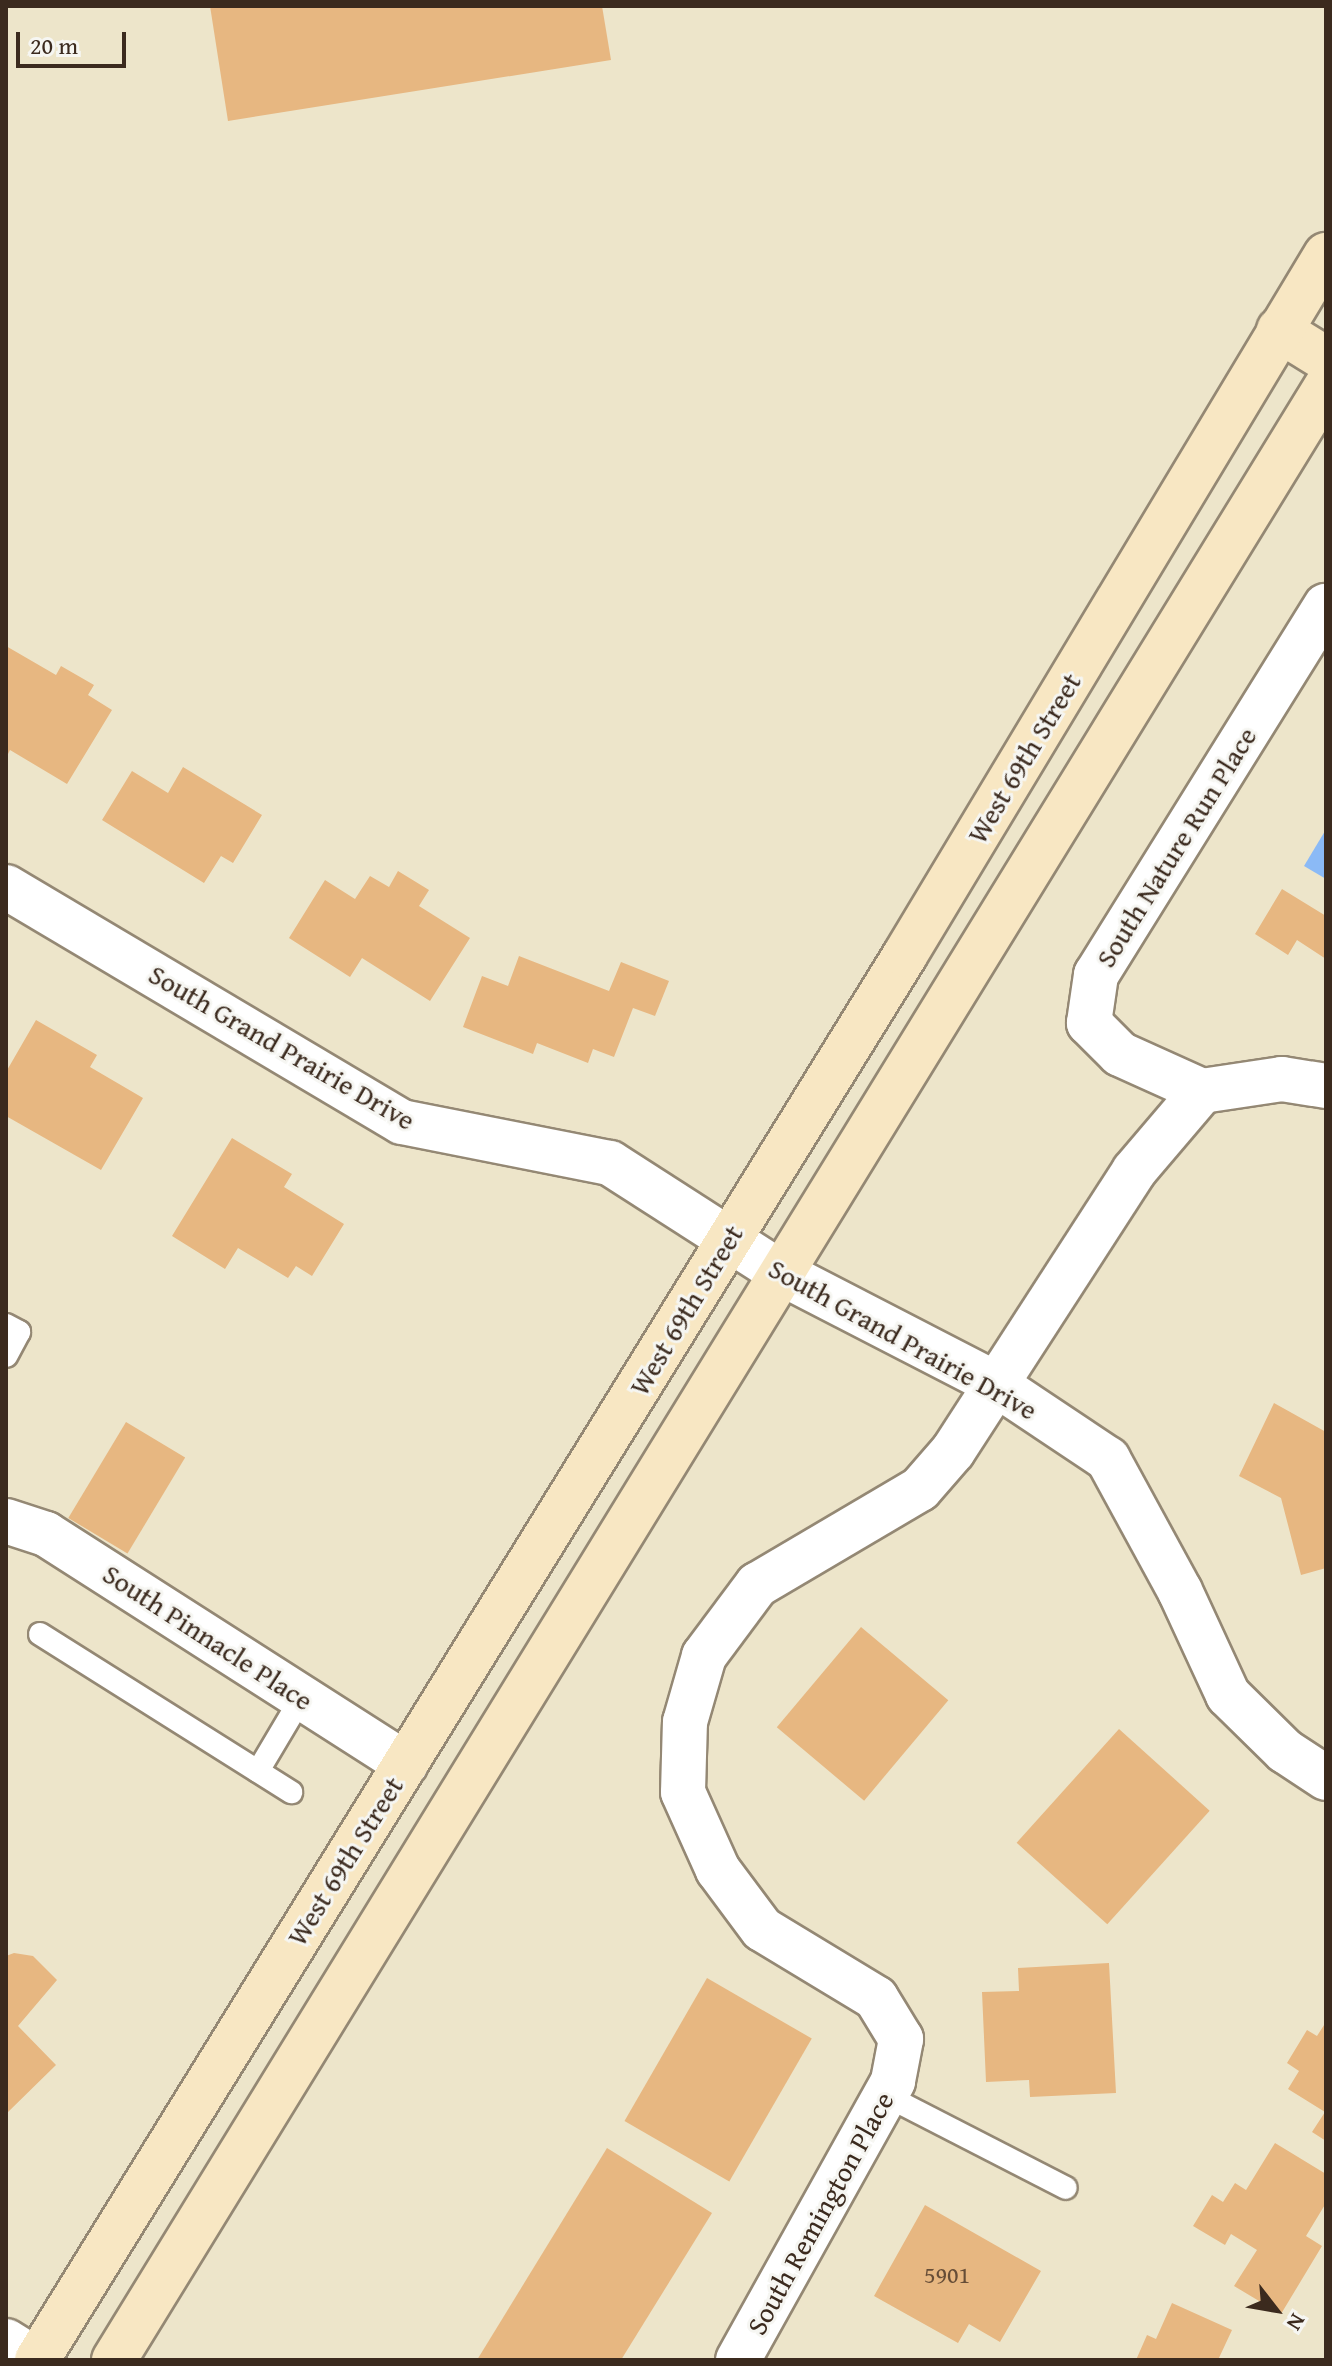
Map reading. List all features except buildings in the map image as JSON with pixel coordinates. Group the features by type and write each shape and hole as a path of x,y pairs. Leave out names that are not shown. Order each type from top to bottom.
{"main road":[{"name":"West 69th Street","path":"36,2360 728,1240 1326,255"},
{"path":"1279,330 1326,359"},
{"path":"114,2360 1326,387"},
{"path":"406,1764 462,1796"}],"street":[{"name":"South Nature Run Place","path":"1202,1091 1120,1054 1089,1023 1096,975 1326,606"},
{"name":"South Grand Prairie Drive","path":"6,887 402,1122 610,1163 783,1274 994,1383 1108,1459 1180,1591 1228,1695 1285,1751 1326,1778"},
{"path":"1202,1091 1282,1079 1326,1086"},
{"name":"South Remington Place","path":"738,2360 885,2095 901,2039 876,1998 762,1929 718,1870 683,1792 685,1722 704,1656 757,1585 920,1489 953,1451 994,1383 1134,1171 1202,1091"},
{"name":"South Pinnacle Place","path":"6,1521 46,1534 406,1764"},
{"path":"6,2341 36,2360"}],"lane":[{"path":"6,1325 19,1332 6,1356"},
{"path":"40,1634 291,1792"},
{"path":"258,1771 302,1697"},
{"path":"885,2095 1066,2188"}],"water":[{"path":"1326,832 1326,879 1304,866"}]}
